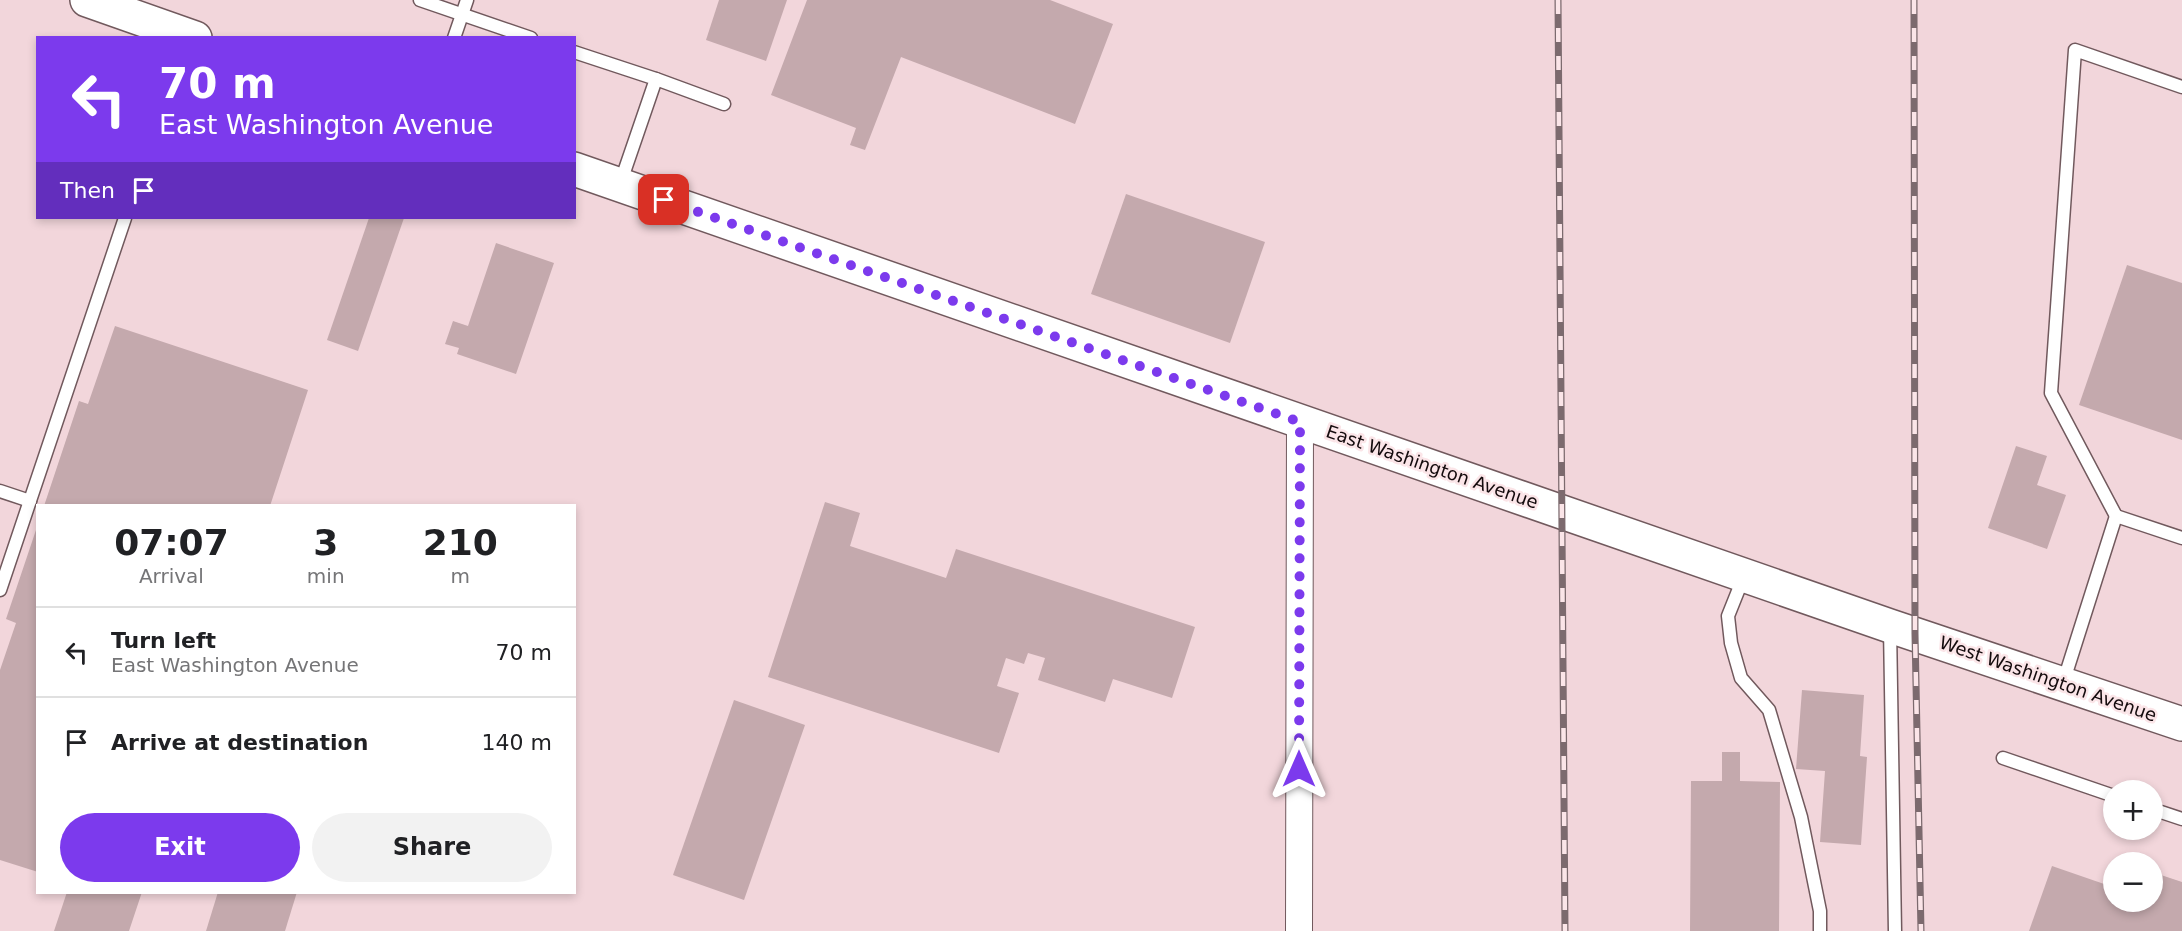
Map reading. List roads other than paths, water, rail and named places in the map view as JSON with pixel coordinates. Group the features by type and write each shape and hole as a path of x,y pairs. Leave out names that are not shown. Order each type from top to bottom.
{"main road":[{"path":"87,0 188,36"},
{"name":"East Washington Avenue","path":"576,170 1902,630"},
{"name":"West Washington Avenue","path":"1902,630 2182,724"}],"street":[{"path":"1299,931 1300,422"}],"lane":[{"path":"420,0 525,36"},
{"path":"455,36 467,0"},
{"path":"2182,87 2075,50 2051,393 2116,516 2182,538"},
{"path":"576,53 724,104"},
{"path":"620,185 656,80"},
{"path":"0,590 125,219"},
{"path":"0,491 30,501"},
{"path":"2062,684 2116,516"},
{"path":"1744,575 1728,616 1731,644 1741,678 1769,710 1801,817 1820,911 1820,931"},
{"path":"1895,931 1902,630"},
{"path":"2003,758 2103,792"},
{"path":"2163,813 2182,819"}],"railway":[{"path":"1558,0 1565,931"},
{"path":"1914,0 1915,634 1921,931"}]}
